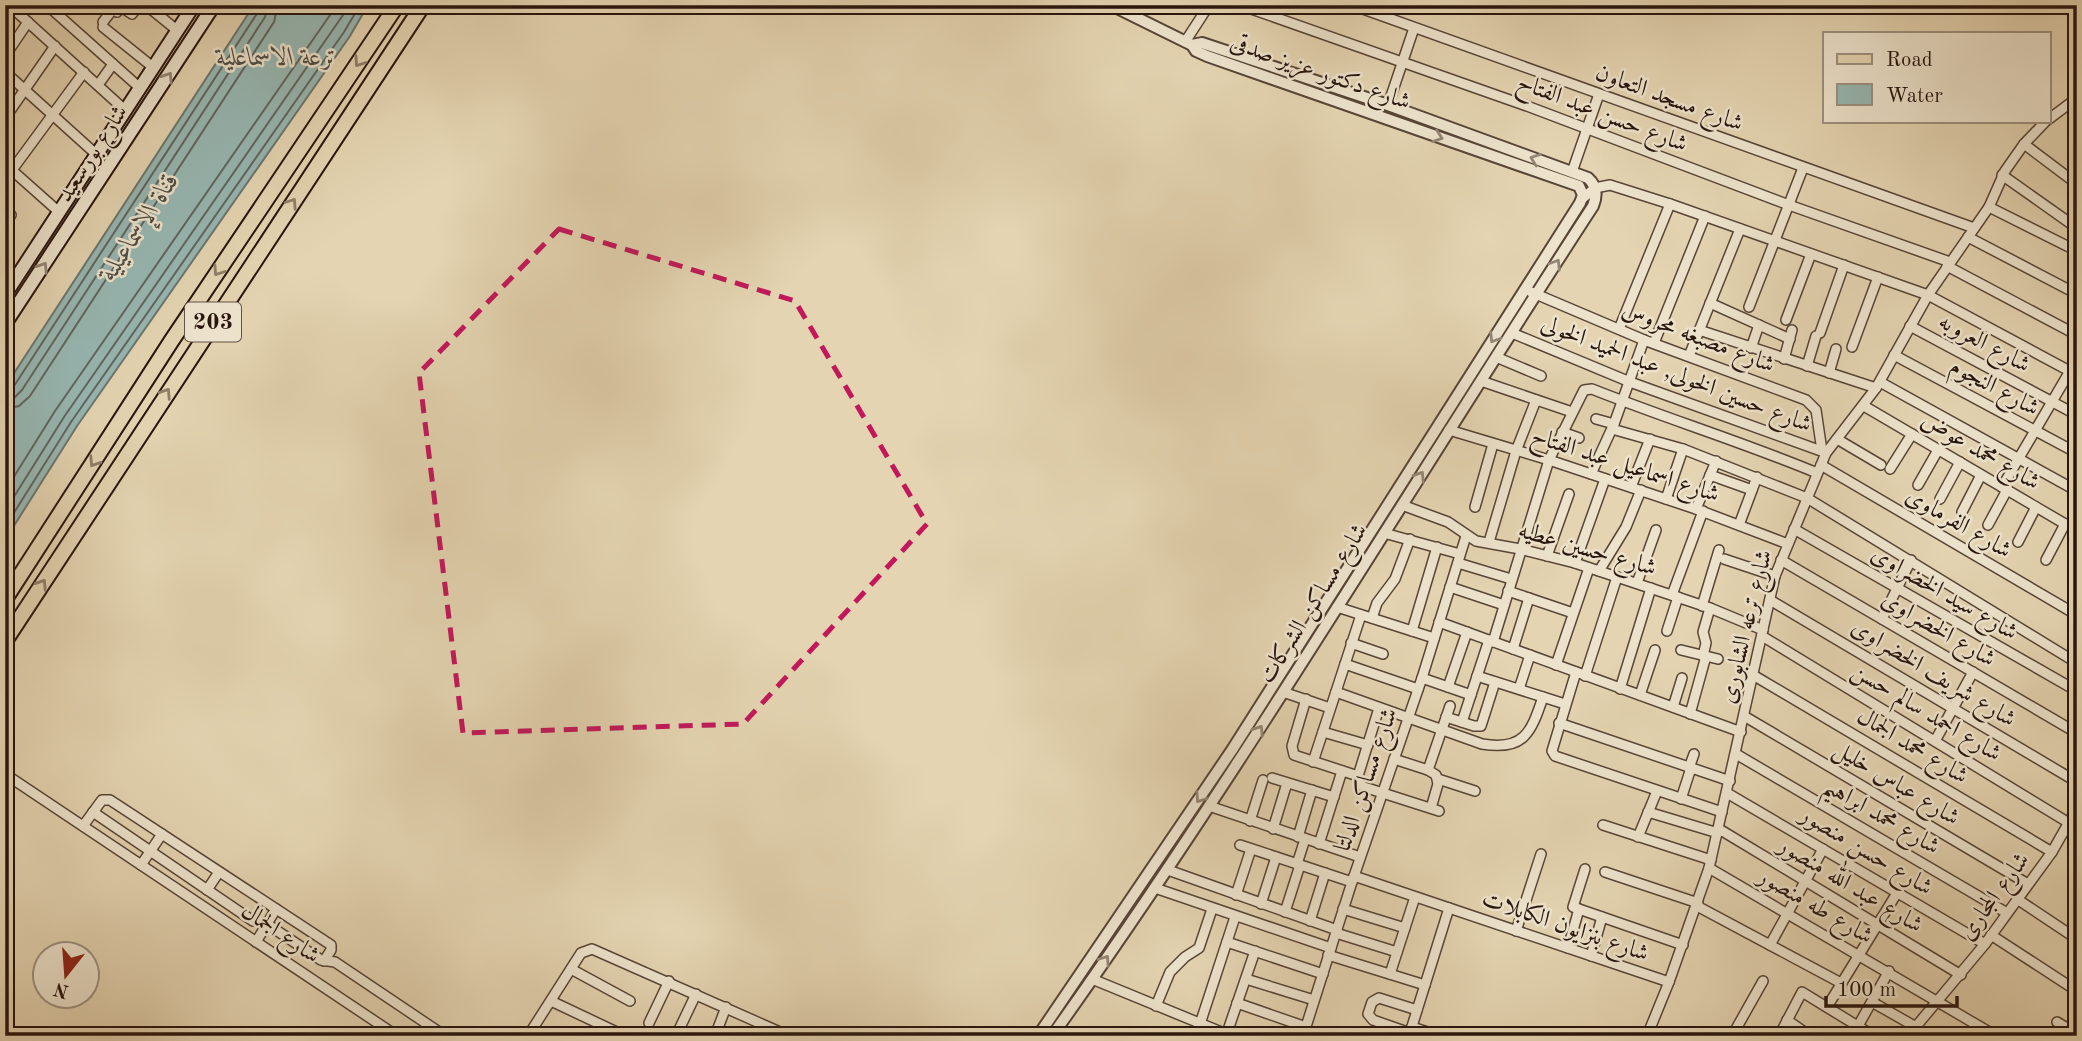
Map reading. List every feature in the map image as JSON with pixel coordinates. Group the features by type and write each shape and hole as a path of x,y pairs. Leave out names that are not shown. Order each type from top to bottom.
{"main road":[{"name":"شارع بورسعيد","path":"5,295 9,279 59,212 194,5"},
{"name":"شارع بورسعيد","path":"5,324 214,5"},
{"name":"203","path":"5,599 172,340 397,5"},
{"name":"203","path":"5,641 423,5"}],"street":[{"path":"9,5 126,111"},
{"path":"47,5 140,88"},
{"path":"139,5 132,15 121,7 117,12 113,9 103,25 154,68"},
{"path":"146,5 178,31"},
{"path":"1111,5 1189,44 1209,5"},
{"name":"شارع حسن عبد الفتاح","path":"1240,5 1527,106 1949,264 2077,335"},
{"name":"شارع مسجد التعاون","path":"1352,5 1974,228"},
{"path":"5,56 28,22"},
{"path":"1388,105 1414,28"},
{"name":"شارع دكتور عزيز صدقى","path":"1189,44 1202,43 1388,105 1588,178 1595,188 1610,185 1670,204 1928,295 2073,373"},
{"name":"شارع دكتور عزيز صدقى","path":"1189,44 1207,56 1578,186 1583,191 1583,198"},
{"path":"5,118 55,47"},
{"path":"97,85 113,64"},
{"path":"5,72 97,155"},
{"path":"59,212 9,167 84,72"},
{"path":"1572,172 1599,94"},
{"name":"شارع ترعه الشابورى","path":"2050,118 2077,99"},
{"name":"شارع ترعه الشابورى","path":"1647,1036 1683,945 1710,864 1776,576 1824,452 1878,385 1928,295 1989,206 2002,174 2024,144 2045,122"},
{"path":"2024,144 2077,184"},
{"path":"1749,307 1803,168"},
{"path":"2002,174 2077,228"},
{"path":"1583,198 1595,188"},
{"name":"شارع مساكن الشركات","path":"1038,1036 1283,692 1593,206 1595,188"},
{"name":"شارع مساكن الشركات","path":"1052,1036 1168,870 1209,806 1237,753 1583,198"},
{"path":"1619,329 1670,204"},
{"path":"1989,206 2077,251"},
{"path":"1591,474 1705,216"},
{"path":"1689,356 1740,229"},
{"path":"1968,237 2077,294"},
{"path":"1786,320 1811,254"},
{"path":"1807,366 1844,265"},
{"path":"1852,347 1878,277"},
{"name":"شارع مصبغه محروس","path":"1525,290 1812,404 1816,410 1824,452"},
{"path":"1710,303 1759,325 1791,334 1784,359"},
{"path":"1751,348 1759,325"},
{"name":"شارع العروبه","path":"1910,326 2077,415"},
{"path":"1699,330 1829,373 1878,385 2077,491"},
{"name":"شارع حسين الخولى, عبد الحميد الخولى","path":"1512,333 1630,382 1824,452"},
{"path":"1829,373 1836,349"},
{"name":"شارع النجوم","path":"1894,355 2077,453"},
{"path":"1496,357 1541,376"},
{"path":"1988,525 2019,459 2052,402 2073,373 2077,359"},
{"path":"1462,722 1504,605 1549,460 1572,412 1481,381"},
{"name":"شارع الفرماوى","path":"1572,412 1581,393 1588,388 1819,469 2077,615"},
{"path":"1489,542 1516,451 1536,400"},
{"name":"شارع محمد عوض","path":"1864,405 2077,531"},
{"path":"1596,419 1684,449 1807,498 2077,663"},
{"name":"شارع اسماعيل عبد الفتاح","path":"1449,430 1700,510 1788,544"},
{"path":"1562,432 1579,438"},
{"path":"1890,470 1912,434"},
{"path":"1599,571 1626,527 1650,439"},
{"path":"1837,439 1881,464"},
{"path":"1475,507 1493,444"},
{"path":"1666,499 1684,449"},
{"path":"1918,485 1938,450"},
{"path":"1667,631 1716,461"},
{"path":"1940,499 1960,462"},
{"path":"1710,475 1752,490"},
{"path":"1962,512 1981,475"},
{"path":"1739,525 1757,477"},
{"path":"1575,563 1605,479"},
{"path":"1547,556 1569,494"},
{"name":"شارع حسين عطيه","path":"1402,505 1448,522 1476,541 1520,548 1575,563 1706,607 1763,633"},
{"path":"2018,542 2036,507"},
{"path":"2046,561 2065,524"},
{"name":"شارع سيد الخضراوى","path":"1794,529 2077,691"},
{"path":"1637,583 1656,530"},
{"path":"1384,533 1437,547 1459,559 1511,579"},
{"name":"شارع مساكن الدلتا","path":"1305,1031 1466,536"},
{"path":"1372,618 1377,603 1395,579 1410,539"},
{"path":"1412,631 1437,547"},
{"path":"1690,714 1705,656 1703,632 1706,607 1719,550"},
{"path":"1724,559 1776,576"},
{"name":"شارع الخضراوى","path":"1781,560 2077,733"},
{"path":"1882,619 1911,560"},
{"path":"1556,665 1589,568"},
{"path":"1617,577 1581,674 1565,704 1552,751 1558,758 1723,812"},
{"path":"1450,587 1504,605"},
{"path":"1620,689 1651,588"},
{"path":"1508,592 1573,613"},
{"path":"1513,649 1529,598"},
{"name":"شارع شريف الخضراوى","path":"1770,600 2077,782"},
{"path":"1336,607 1434,638"},
{"path":"1313,762 1361,615"},
{"path":"1439,622 1741,732"},
{"path":"1448,687 1467,632"},
{"name":"شارع احمد سالم حسن","path":"1763,633 2069,823"},
{"path":"1351,643 1383,654"},
{"path":"1640,695 1655,650"},
{"path":"1681,650 1718,659"},
{"path":"1519,689 1530,655"},
{"path":"1344,666 1417,691"},
{"path":"1935,741 1973,672"},
{"name":"شارع محمد الجمال","path":"1754,675 2052,852"},
{"path":"1477,676 1565,704"},
{"path":"1422,678 1471,695"},
{"path":"1673,707 1682,678"},
{"path":"1446,717 1481,726 1495,682"},
{"path":"1283,692 1330,708"},
{"path":"1336,692 1442,730 1494,746 1506,747 1527,736 1534,726 1543,697"},
{"path":"1306,699 1292,751 1300,758 1359,776"},
{"path":"1428,770 1450,706"},
{"path":"1379,708 1359,776 1361,785 1435,810 1438,779"},
{"name":"شارع عباس خليل","path":"1744,716 2028,884"},
{"path":"1559,723 1730,781"},
{"path":"1323,732 1368,745"},
{"path":"1681,799 1694,754"},
{"name":"شارع محمد ابراهيم","path":"1736,754 2007,913"},
{"path":"1394,759 1428,770 1438,779 1475,791"},
{"path":"1319,844 1342,771"},
{"name":"شارع الجمال","path":"5,774 397,1036"},
{"path":"1250,821 1267,779 1334,797"},
{"path":"1273,829 1287,783"},
{"path":"1286,912 1312,790"},
{"path":"1638,837 1657,791"},
{"name":"شارع حسن منصور","path":"1727,793 1984,944"},
{"path":"83,826 102,800 107,799 331,945 324,961"},
{"path":"1209,806 1360,857"},
{"name":"شارع المجارى","path":"1908,1036 1961,975 1991,935 2052,852 2077,808"},
{"path":"93,812 253,921"},
{"name":"شارع عبد الله منصور","path":"1648,812 1718,831 1961,975"},
{"name":"شارع طه منصور","path":"1603,825 1710,864 1787,913 1939,1000 1996,1036"},
{"path":"141,865 162,834"},
{"name":"شارع بنزايون الكابلات","path":"1240,845 1325,873 1415,897 1669,982"},
{"path":"1236,895 1251,849"},
{"path":"1770,945 1823,849"},
{"path":"1516,931 1541,854"},
{"path":"1261,904 1276,857"},
{"path":"1585,869 1573,905 1683,945"},
{"path":"1168,870 1397,952"},
{"path":"169,884 178,871"},
{"path":"207,890 219,872"},
{"path":"1310,921 1325,873"},
{"path":"1605,873 1697,904 1842,983"},
{"path":"1155,888 1425,985"},
{"path":"1827,1007 1897,893"},
{"path":"1390,974 1415,897"},
{"path":"2017,899 2077,939"},
{"path":"1411,1032 1449,908"},
{"path":"256,942 276,909"},
{"path":"1156,1006 1170,972 1199,948 1212,909"},
{"path":"1343,909 1405,928"},
{"path":"1568,948 1579,909"},
{"path":"1200,1024 1235,917"},
{"path":"1591,956 1602,917"},
{"path":"267,924 324,961 335,962 445,1036"},
{"path":"1991,935 2077,991"},
{"path":"1227,942 1323,974"},
{"path":"528,1036 581,953 595,949 789,1036"},
{"path":"1092,979 1228,1035 1255,951"},
{"path":"571,969 630,1001"},
{"path":"1858,1026 1889,971"},
{"path":"1246,979 1314,1000"},
{"path":"649,1023 668,981"},
{"path":"1732,1036 1763,981"},
{"path":"1780,1035 1800,992 1874,1036"},
{"path":"676,1036 696,994"},
{"path":"1417,1010 1383,999 1374,999 1368,1014 1377,1022 1411,1032 1440,1036"},
{"path":"551,1001 625,1036"},
{"path":"1872,1002 1928,1036"},
{"path":"1237,1003 1305,1031"},
{"path":"715,1036 726,1007"},
{"path":"1787,1020 1810,1036"},
{"path":"2057,1022 2077,1034"},
{"path":"597,1036 604,1026"}],"highlighted area":[{"path":"559,229 795,301 927,524 743,724 463,733 419,373"}],"water":[{"name":"ترعة الاسماعلية","path":"254,5 368,5 350,36 77,426 5,540 5,387"}],"water label":[{"name":"قناة الإسماعيلية","path":"140,227"}]}
